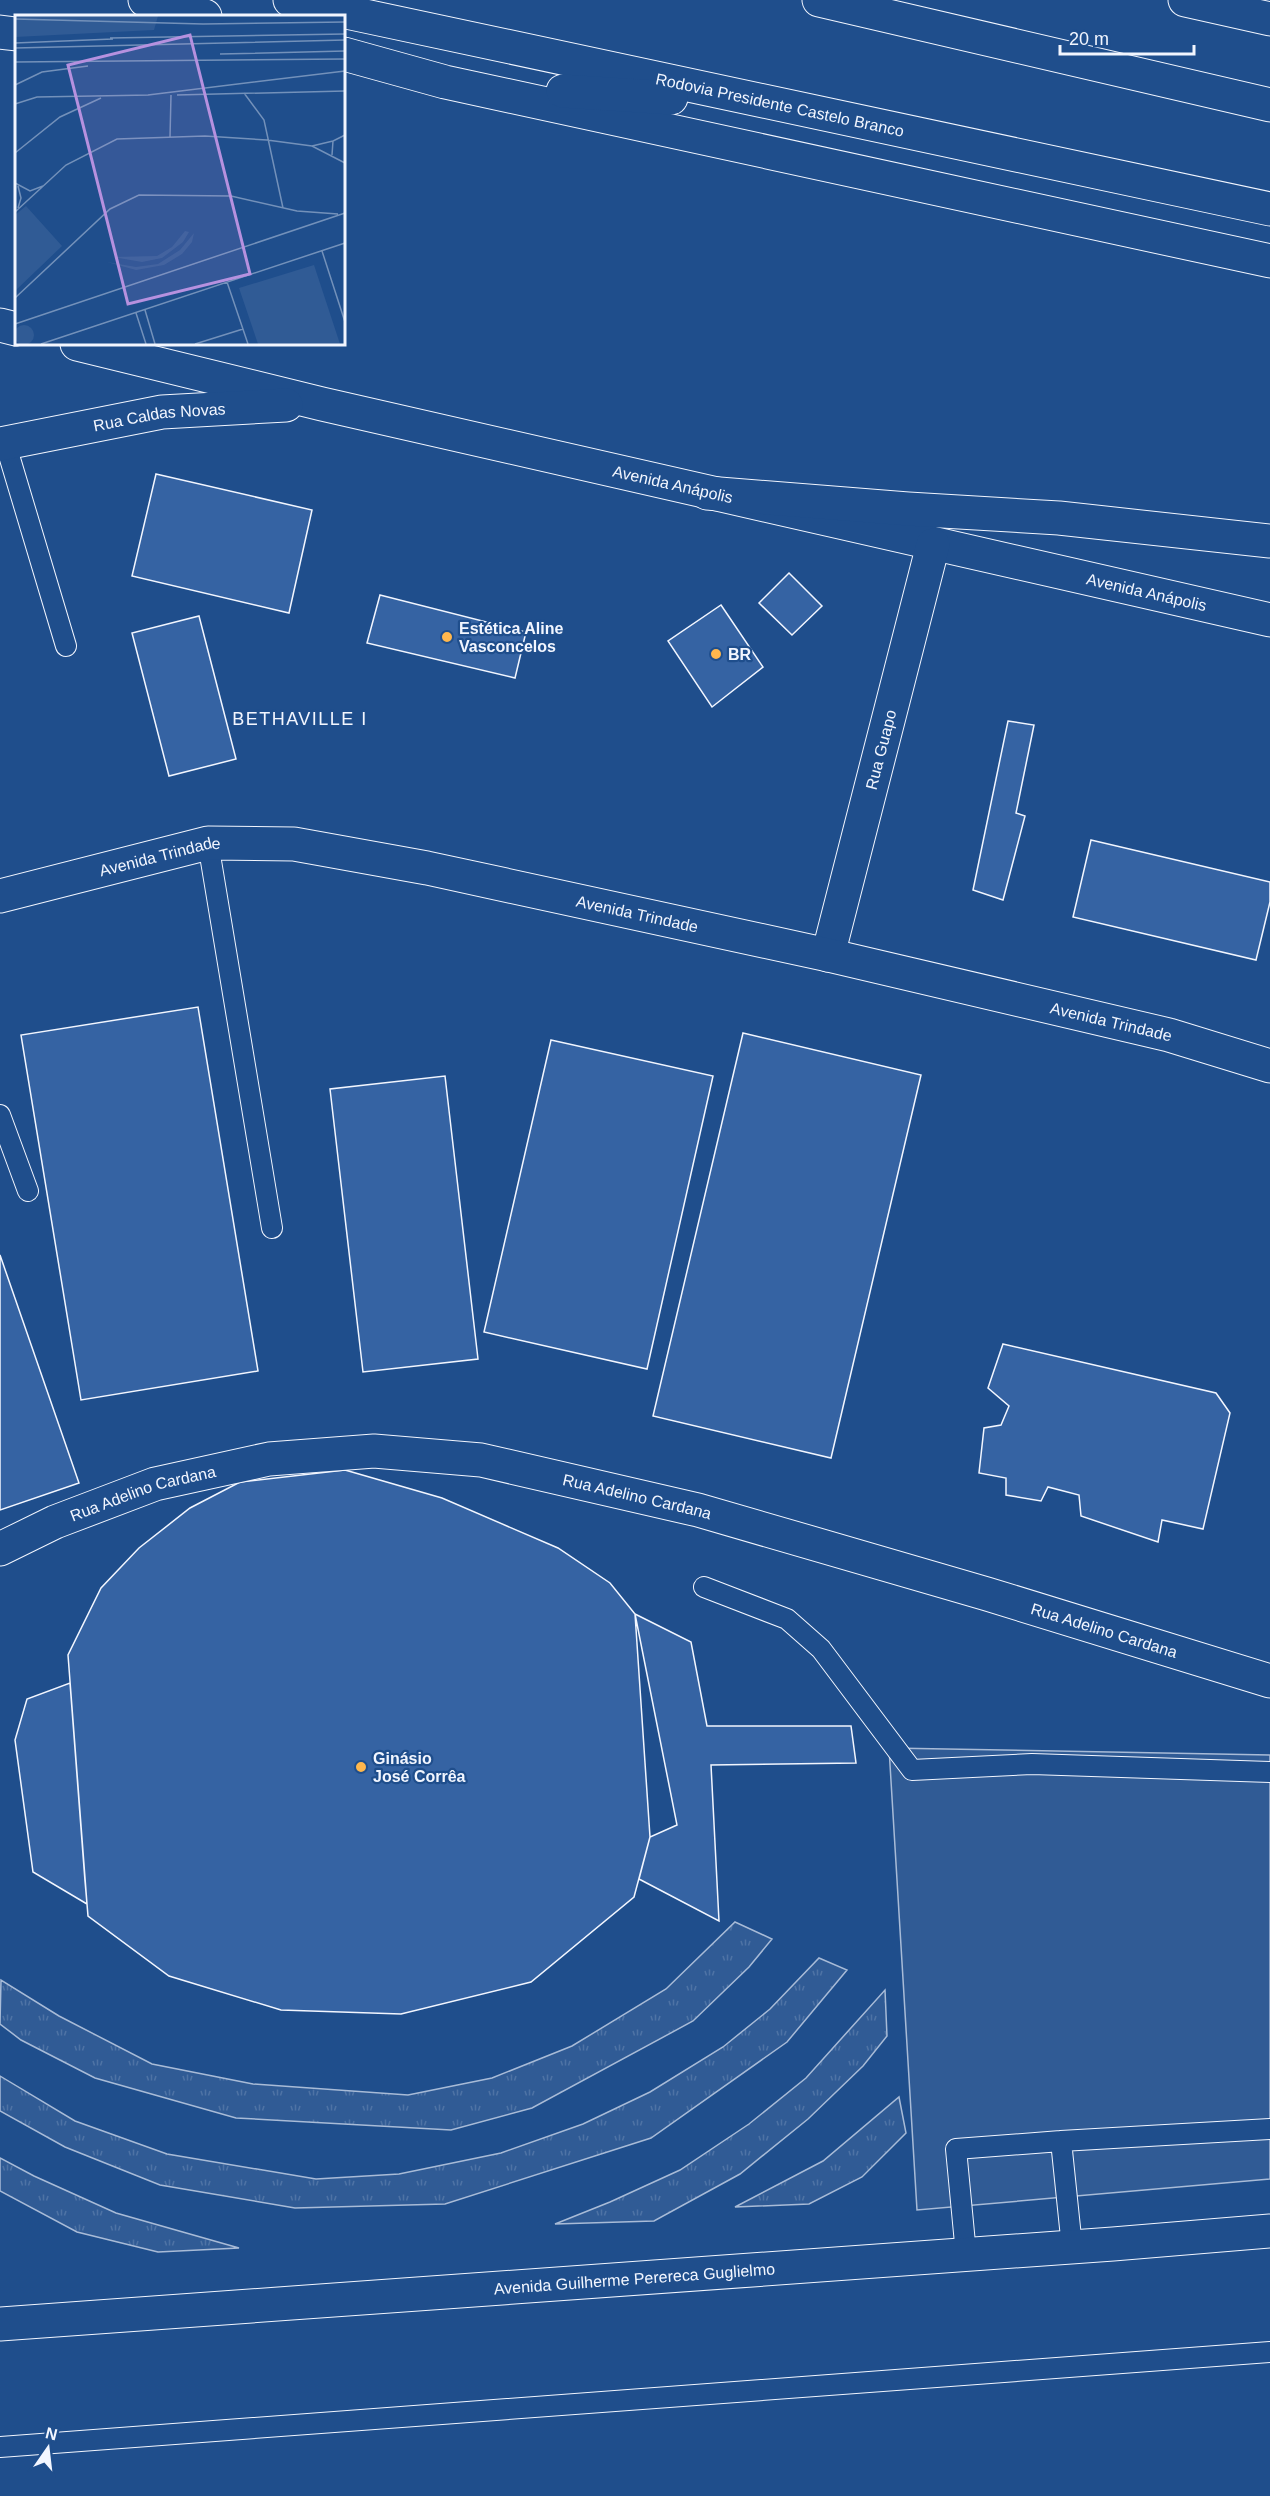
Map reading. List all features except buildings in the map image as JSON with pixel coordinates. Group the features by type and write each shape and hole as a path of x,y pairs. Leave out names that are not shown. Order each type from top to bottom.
{"main road":[{"path":"145,0 201,15"},
{"name":"Rodovia Presidente Castelo Branco","path":"290,0 1270,209"},
{"path":"819,0 1270,105"},
{"path":"906,0 1057,57"},
{"path":"1185,0 1270,19"},
{"path":"0,32 15,34"},
{"path":"345,54 445,82 1270,261"},
{"path":"345,71 445,82 790,106"},
{"path":"0,325 15,329"},
{"name":"Avenida Anápolis","path":"81,345 322,404 1270,620"},
{"name":"Rua Caldas Novas","path":"3,443 162,412 322,404"},
{"path":"707,493 1059,518 1270,541"},
{"name":"Rua Guapo","path":"828,955 933,545"},
{"name":"Avenida Trindade","path":"0,896 208,843 294,844 427,868 828,955 1169,1035 1270,1066"},
{"name":"Rua Adelino Cardana","path":"0,1549 55,1522 155,1484 269,1459 374,1452 481,1460 709,1513 987,1593 1270,1681"},
{"name":"Avenida Guilherme Perereca Guglielmo","path":"0,2324 1270,2231"}],"lane":[{"path":"3,443 66,646"},
{"path":"208,843 272,1227"},
{"path":"0,1115 28,1191"},
{"path":"704,1587 787,1619 822,1649 912,1770 1032,1764 1270,1772"},
{"path":"966,2254 956,2150 1061,2140 1270,2128"},
{"path":"1061,2140 1072,2247"},
{"path":"0,2447 1270,2352"}],"green space":[{"path":"735,1922 772,1939 749,1967 693,2021 532,2108 451,2130 236,2118 95,2078 21,2040 0,2024 1,1980 59,2016 152,2064 253,2084 408,2095 492,2078 572,2046 666,1989"},
{"path":"819,1958 847,1970 787,2042 651,2138 445,2204 295,2208 160,2185 65,2147 0,2111 0,2076 75,2121 167,2154 316,2179 399,2174 501,2153 583,2124 650,2092 723,2047 770,2009"},
{"path":"885,1990 887,2036 863,2066 808,2119 740,2174 654,2221 555,2224 680,2170 749,2124 806,2078"},
{"path":"899,2097 906,2133 862,2177 809,2204 735,2207 823,2161"},
{"path":"0,2158 116,2213 239,2248 158,2252 77,2232 0,2191"}],"shaded area":[{"path":"889,1748 1270,1755 1270,2179 917,2210"}],"place":[{"name":"Estética Aline Vasconcelos","path":"447,637"},
{"name":"BR","path":"716,654"},
{"name":"Ginásio José Corrêa","path":"361,1767"}],"district":[{"name":"BETHAVILLE I","path":"300,719"}]}
